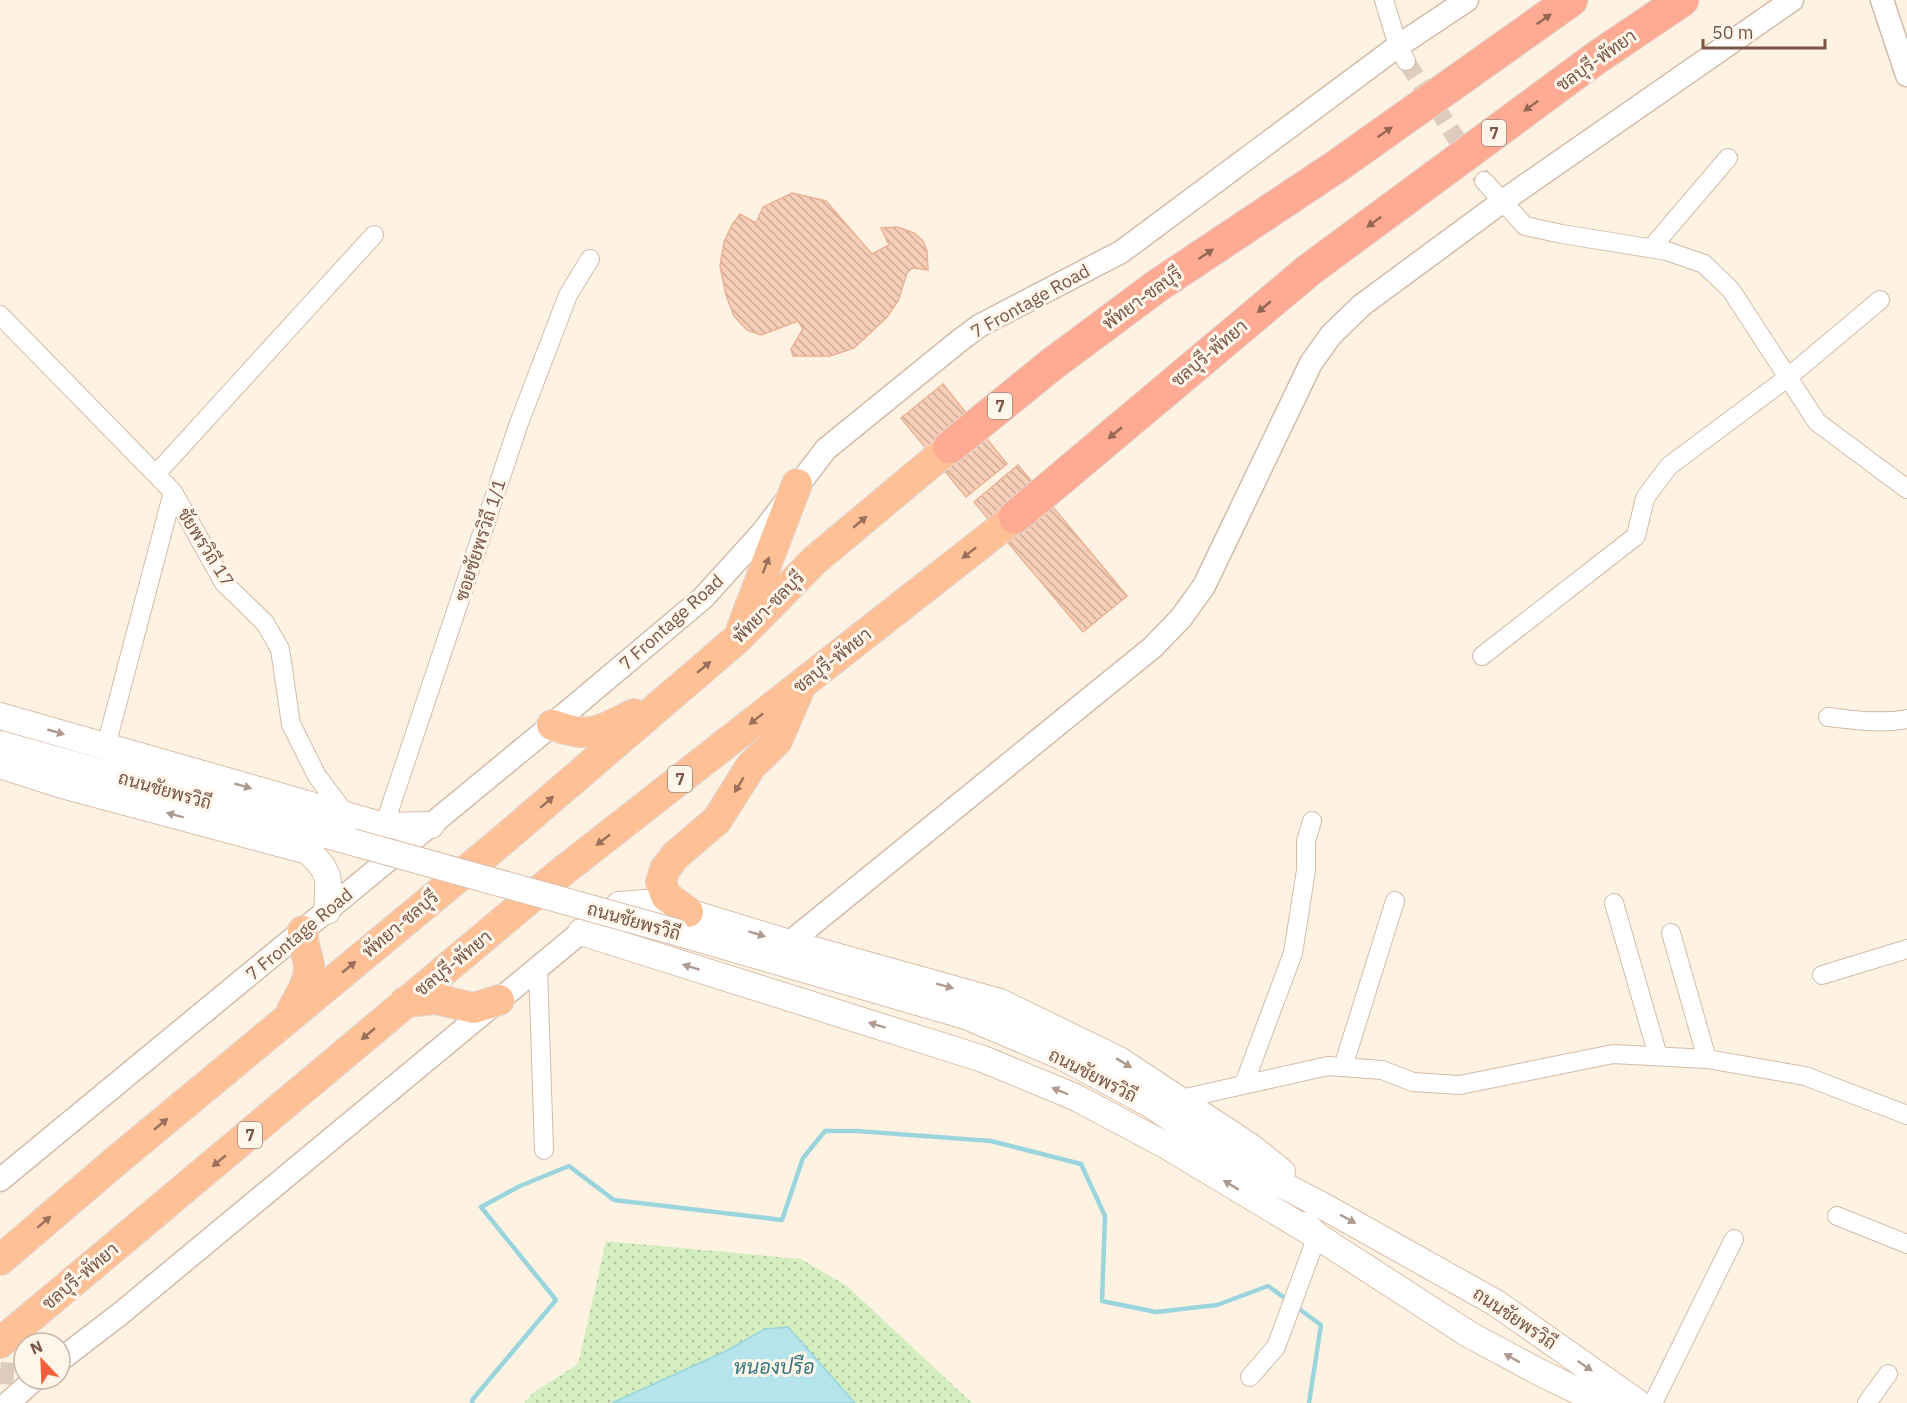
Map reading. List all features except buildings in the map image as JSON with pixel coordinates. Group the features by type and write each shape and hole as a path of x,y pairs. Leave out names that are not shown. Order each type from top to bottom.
{"highway":[{"name":"พัทยา-ชลบุรี","path":"0,1260 503,840 737,639 815,560 1051,365 1157,286 1337,166 1571,0"},
{"name":"ชลบุรี-พัทยา","path":"2,1341 558,875 1015,517 1309,270 1596,58 1682,0"},
{"path":"737,639 797,484"},
{"path":"682,922 666,896 661,882 665,869 676,855 717,820 751,766 777,741 802,683"},
{"path":"552,725 578,734 597,732 671,695"},
{"path":"288,1018 305,987 309,966 302,944 303,931"},
{"path":"405,1002 436,999 474,1008 499,1000"}],"main road":[{"name":"ถนนชัยพรวิถี","path":"0,716 348,817 384,826 431,825"},
{"name":"ถนนชัยพรวิถี","path":"0,744 352,842 682,922 789,943 1000,1002 1119,1060 1181,1099 1251,1147 1323,1206"},
{"name":"ถนนชัยพรวิถี","path":"0,765 62,785 339,859 354,853 358,838 355,827 348,817"},
{"path":"308,851 324,866 328,881 327,911"},
{"name":"ถนนชัยพรวิถี","path":"619,905 646,903 682,922 966,1016 1063,1057 1150,1104 1240,1163 1323,1206 1496,1303 1638,1403"},
{"name":"ถนนชัยพรวิถี","path":"581,932 972,1055 1075,1097 1167,1146 1317,1236 1470,1335 1602,1403"},
{"name":"ถนนชัยพรวิถี","path":"1240,1163 1317,1236"},
{"path":"1470,1335 1496,1303"}],"street":[{"path":"1384,0 1402,54"},
{"name":"7 Frontage Road","path":"0,1180 703,598 761,534 826,449 978,326 1121,252 1402,54 1467,0"},
{"path":"789,943 1153,647 1181,618 1204,586 1311,363 1331,334 1362,305 1503,201 1792,0"},
{"path":"1882,0 1907,75"},
{"path":"1652,248 1728,158"},
{"path":"1484,181 1526,226 1562,234 1667,250 1704,264 1731,290 1817,422 1907,489"},
{"path":"156,474 374,236"},
{"name":"ซอยชัยพรวิถี 1/1","path":"384,826 519,423 568,295 590,259"},
{"path":"1482,656 1636,536 1645,498 1669,466 1787,378 1880,300"},
{"name":"ชัยพรวิถี 17","path":"0,315 173,492 224,583 265,623 280,649 291,724 317,776 348,817"},
{"path":"106,746 173,492"},
{"path":"1828,717 1863,721 1907,719"},
{"path":"1244,1084 1293,953 1306,870 1306,841 1312,821"},
{"path":"1343,1066 1395,901"},
{"path":"1614,903 1658,1056"},
{"path":"72,1351 120,1314 581,932 619,905"},
{"path":"1671,933 1707,1059"},
{"path":"1822,975 1907,949"},
{"path":"538,968 544,1150"},
{"path":"1181,1099 1328,1066 1382,1070 1413,1082 1460,1085 1613,1054 1707,1059 1805,1076 1907,1115"},
{"path":"1837,1216 1907,1244"},
{"path":"1250,1377 1276,1347 1317,1236"},
{"path":"1653,1403 1734,1239"},
{"path":"1867,1403 1888,1374"}],"green space":[{"path":"606,1241 801,1259 847,1286 972,1403 524,1403 533,1393 578,1364"}],"water":[{"name":"หนองปรือ","path":"788,1327 855,1403 612,1403 726,1351 765,1329"}],"waterway":[{"path":"472,1403 556,1300 481,1207 520,1186 569,1166 614,1200 782,1220 803,1158 825,1131 857,1131 991,1141 1081,1164 1105,1216 1102,1301 1156,1312 1217,1305 1268,1286 1289,1301"},
{"path":"1295,1306 1321,1325 1309,1403"}],"tunnel":[{"path":"1406,61 1484,181"},
{"path":"0,1373 12,1374"}]}
